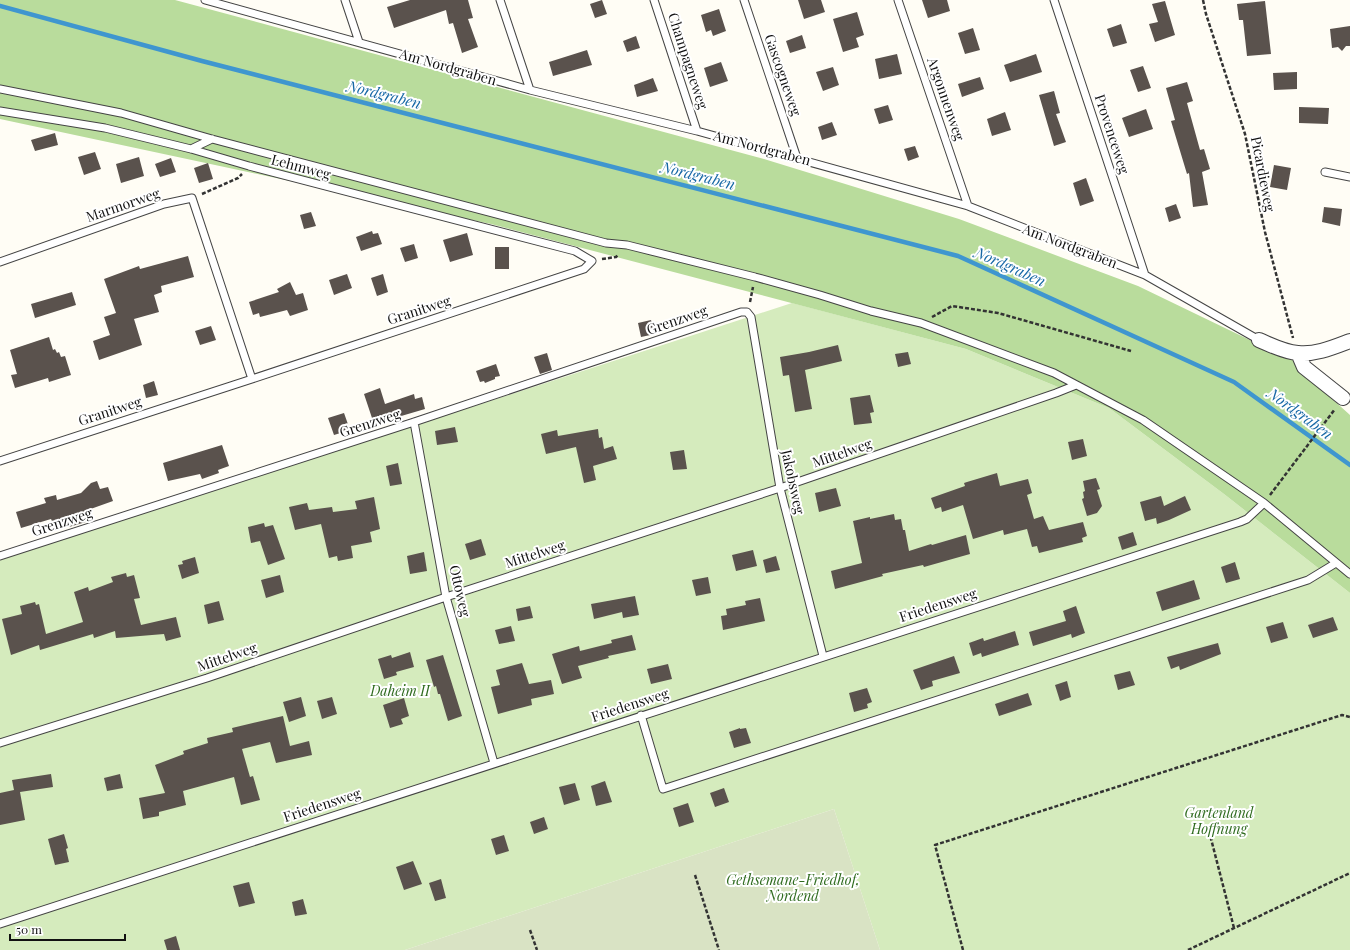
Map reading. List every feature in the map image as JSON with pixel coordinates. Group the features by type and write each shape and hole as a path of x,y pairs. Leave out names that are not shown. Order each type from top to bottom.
{"street":[{"name":"Am Nordgraben","path":"1259,340 1298,354"},
{"path":"1347,401 1304,367 1298,354 1329,349 1350,341"}],"lane":[{"name":"Am Nordgraben","path":"205,0 530,90 697,131 968,206 1145,275 1259,340"},
{"path":"345,0 359,42"},
{"path":"500,0 530,90"},
{"name":"Champagneweg","path":"654,0 697,131"},
{"name":"Gascogneweg","path":"744,0 797,158"},
{"name":"Argonnenweg","path":"898,0 968,206"},
{"name":"Provenceweg","path":"1054,0 1145,275"},
{"path":"0,89 121,113 212,139 606,243 627,246 755,277 820,295 871,312 921,323 1054,373 1143,420 1264,503 1350,574"},
{"name":"Lehmweg","path":"0,111 105,128 191,149 249,166 575,251 592,261"},
{"path":"191,149 212,139"},
{"path":"1325,172 1350,176"},
{"path":"192,198 252,379"},
{"name":"Marmorweg","path":"0,262 164,204 192,198"},
{"name":"Granitweg","path":"0,461 252,379 584,268 592,261"},
{"name":"Grenzweg","path":"0,556 414,422 742,312 747,312"},
{"name":"Jakobsweg","path":"747,312 751,317 780,488 823,656"},
{"name":"Mittelweg","path":"0,743 199,680 446,597 780,488 1076,385"},
{"name":"Ottoweg","path":"414,422 446,597 494,763"},
{"name":"Friedensweg","path":"0,924 1247,519 1264,503"},
{"path":"641,716 663,789 1308,580 1336,563"}],"path":[{"name":"Picardieweg","path":"1203,0 1206,14 1246,134 1265,232 1298,354"},
{"path":"192,198 238,178 249,166"},
{"path":"747,312 755,277"},
{"path":"921,323 952,306 998,312 1131,351"},
{"path":"1264,503 1330,416"},
{"path":"963,950 935,845 1342,715 1350,717"},
{"path":"1209,831 1234,928"},
{"path":"1188,950 1350,873"},
{"path":"695,875 719,950"},
{"path":"530,930 537,950"}],"green space":[{"path":"0,0 175,0 764,159 959,219 1138,286 1256,343 1293,357 1309,378 1350,415 1350,593 1224,494 1109,408 966,349 491,224 0,119"},
{"name":"Daheim II","path":"792,303 966,349 1109,408 1224,494 1350,593 1350,950 880,950 834,809 405,950 0,950 0,560"},
{"name":"Gethsemane-Friedhof, Nordend","path":"834,809 880,950 405,950"}],"building":[{"path":"410,0 468,0 473,18 468,19 478,47 462,53 453,23 449,24 446,10 394,28 387,7"},
{"path":"602,0 607,14 595,18 590,4"},
{"path":"798,0 821,0 825,12 804,19"},
{"path":"922,0 947,0 950,11 928,18"},
{"path":"1165,1 1175,35 1155,42 1149,24 1158,22 1152,4"},
{"path":"1265,1 1271,54 1247,56 1243,20 1239,20 1237,4"},
{"path":"719,9 726,31 713,36 711,30 706,32 701,15"},
{"path":"857,12 864,35 856,38 859,47 843,52 833,19"},
{"path":"1121,24 1127,43 1113,47 1107,29"},
{"path":"1350,26 1350,46 1346,46 1342,51 1338,47 1332,48 1330,29"},
{"path":"973,28 980,50 965,54 958,33"},
{"path":"802,35 806,48 790,53 786,41"},
{"path":"636,36 640,48 627,52 623,41"},
{"path":"587,50 592,65 553,76 549,62"},
{"path":"897,54 902,74 879,79 875,59"},
{"path":"1036,54 1042,72 1010,82 1004,65"},
{"path":"721,62 728,81 710,87 704,68"},
{"path":"1143,66 1151,88 1138,92 1130,70"},
{"path":"833,67 839,85 823,91 816,72"},
{"path":"1297,72 1297,89 1274,90 1273,73"},
{"path":"980,77 984,89 962,97 958,84"},
{"path":"653,78 658,91 637,97 634,85"},
{"path":"1187,82 1193,101 1187,103 1200,150 1204,149 1210,169 1202,172 1208,205 1193,207 1189,173 1187,174 1171,121 1175,120 1166,88"},
{"path":"1054,91 1060,113 1056,114 1066,142 1054,146 1039,95"},
{"path":"888,105 893,120 879,124 874,109"},
{"path":"1299,107 1329,108 1328,124 1299,123"},
{"path":"1146,109 1153,129 1129,137 1122,118"},
{"path":"1005,112 1011,130 992,136 987,119"},
{"path":"832,122 837,135 822,140 818,127"},
{"path":"55,133 58,145 35,151 31,140"},
{"path":"915,146 919,157 908,161 904,149"},
{"path":"95,152 101,169 84,175 78,157"},
{"path":"139,157 144,176 121,183 116,164"},
{"path":"171,158 176,172 160,177 155,164"},
{"path":"208,163 213,179 199,183 194,168"},
{"path":"1274,165 1291,168 1287,190 1270,187"},
{"path":"1086,178 1094,201 1080,206 1073,183"},
{"path":"1176,204 1181,218 1169,222 1165,208"},
{"path":"1324,207 1342,209 1340,226 1322,222"},
{"path":"311,212 316,226 304,229 300,215"},
{"path":"372,231 373,234 378,233 382,244 361,251 356,237"},
{"path":"467,233 473,255 450,262 443,240"},
{"path":"414,244 418,258 405,262 400,248"},
{"path":"495,247 509,247 509,269 495,269"},
{"path":"188,256 194,277 161,286 162,292 154,295 159,312 134,319 142,345 99,360 93,341 110,335 104,317 116,313 104,279 139,266 140,269"},
{"path":"347,274 352,288 334,295 329,280"},
{"path":"383,274 388,292 377,296 371,278"},
{"path":"290,282 296,295 303,293 308,310 290,316 287,310 260,317 259,313 253,315 249,302 279,292 277,289"},
{"path":"72,292 76,305 35,318 31,304"},
{"path":"651,320 655,334 641,337 638,323"},
{"path":"211,326 216,340 200,345 195,331"},
{"path":"49,337 53,350 55,349 57,353 59,352 61,357 65,356 71,375 49,382 48,378 15,388 11,375 17,374 10,350"},
{"path":"838,345 842,361 805,370 812,409 795,412 789,375 783,376 780,357"},
{"path":"908,352 911,364 898,367 895,354"},
{"path":"547,353 552,370 540,374 534,357"},
{"path":"496,364 500,376 495,377 495,379 485,383 484,381 480,382 476,371"},
{"path":"154,381 158,395 146,398 143,385"},
{"path":"380,388 385,404 414,394 415,399 422,397 425,409 374,424 364,394"},
{"path":"870,395 874,412 870,413 872,423 854,425 850,398"},
{"path":"344,413 350,430 334,435 328,418"},
{"path":"455,427 458,442 437,445 435,431"},
{"path":"598,429 599,438 602,437 604,449 613,446 617,459 593,466 596,480 584,483 576,447 546,454 541,434 557,430 558,436"},
{"path":"1083,439 1087,456 1072,460 1068,442"},
{"path":"222,445 229,466 218,470 219,473 202,479 200,474 168,481 163,463"},
{"path":"684,450 687,469 673,470 670,452"},
{"path":"398,463 402,484 390,486 386,466"},
{"path":"997,473 1000,486 1028,479 1032,493 1027,495 1034,519 1043,516 1049,530 1083,522 1087,536 1082,538 1083,542 1039,553 1037,546 1032,547 1027,529 1004,535 1003,530 973,539 963,505 942,512 941,507 935,509 931,498 965,486 964,483"},
{"path":"1096,478 1100,489 1097,490 1102,506 1097,513 1087,516 1082,499 1084,498 1083,492 1085,491 1083,481"},
{"path":"97,481 100,489 108,487 113,501 85,511 89,521 69,527 66,519 53,523 51,519 21,528 16,512 46,503 44,498 56,495 57,500 81,493 91,483"},
{"path":"836,488 841,506 819,512 815,493"},
{"path":"1161,496 1164,506 1185,496 1191,510 1157,524 1156,518 1145,521 1140,502"},
{"path":"374,497 380,529 370,532 372,542 351,546 353,558 338,561 337,556 329,558 321,524 295,530 289,507 307,503 309,510 332,507 333,512 357,509 355,501"},
{"path":"894,514 895,520 901,519 903,530 905,530 909,551 966,535 970,554 924,567 923,565 882,574 883,576 835,589 831,571 862,563 853,521"},
{"path":"264,523 265,527 273,525 285,559 268,565 260,541 251,543 248,527"},
{"path":"1133,532 1137,545 1122,550 1118,537"},
{"path":"481,539 486,555 470,560 465,544"},
{"path":"753,550 757,566 736,571 732,555"},
{"path":"424,552 427,571 410,574 407,556"},
{"path":"776,556 780,570 766,573 763,560"},
{"path":"195,557 199,573 182,579 178,565 183,564 182,561"},
{"path":"1235,562 1240,579 1226,583 1221,567"},
{"path":"126,573 127,577 134,575 140,598 134,599 141,625 176,617 181,637 166,641 164,634 116,638 115,631 94,638 93,634 40,650 39,645 11,655 2,619 22,614 20,606 35,602 36,605 39,604 46,634 83,622 74,592 88,587 89,591 113,582 111,577"},
{"path":"280,575 284,592 266,598 261,580"},
{"path":"708,577 711,593 696,596 692,580"},
{"path":"1194,580 1200,599 1162,611 1156,592"},
{"path":"635,596 639,615 623,618 622,612 594,619 591,604"},
{"path":"760,598 765,621 723,630 721,616 727,615 726,609 746,605 745,601"},
{"path":"219,601 224,620 208,624 204,605"},
{"path":"530,606 533,618 518,621 516,609"},
{"path":"1076,606 1085,633 1072,638 1071,634 1033,646 1029,632 1066,621 1063,611"},
{"path":"1333,617 1338,630 1313,638 1308,625"},
{"path":"1283,622 1288,638 1271,643 1266,627"},
{"path":"511,626 515,641 499,644 495,630"},
{"path":"1015,631 1019,645 982,657 981,653 973,656 969,643 983,638 984,641"},
{"path":"632,635 636,650 608,656 609,658 578,666 582,678 562,684 552,654 579,646 580,651 612,643 611,640"},
{"path":"1218,643 1221,654 1180,670 1179,666 1171,669 1167,657"},
{"path":"410,652 414,667 396,672 397,675 384,679 378,659 391,655 392,658"},
{"path":"443,655 462,716 448,721 440,694 438,694 436,686 434,687 426,660"},
{"path":"954,656 960,673 932,681 933,686 921,690 913,670"},
{"path":"522,663 529,684 551,680 554,694 531,699 532,705 498,714 491,687 500,685 496,670"},
{"path":"668,664 672,679 651,684 647,669"},
{"path":"1130,671 1135,685 1118,690 1114,675"},
{"path":"1067,681 1071,697 1060,701 1055,685"},
{"path":"867,688 872,702 867,704 868,708 854,712 849,693"},
{"path":"1028,693 1032,705 999,716 995,704"},
{"path":"301,697 306,716 289,722 283,702"},
{"path":"332,697 337,714 322,719 317,701"},
{"path":"404,698 409,716 401,719 403,724 390,728 383,705"},
{"path":"283,716 290,746 309,741 312,755 276,763 270,742 242,749 250,777 253,776 260,800 241,805 234,777 183,791 186,805 159,812 159,816 143,819 139,798 165,793 155,765 184,754 183,751 208,743 207,738 233,732 232,728"},
{"path":"740,728 746,728 751,743 734,748 729,732"},
{"path":"51,774 53,787 20,792 25,820 0,825 0,793 14,790 12,780"},
{"path":"120,774 123,788 107,791 104,778"},
{"path":"605,781 612,802 596,806 591,786"},
{"path":"575,783 580,800 564,805 559,787"},
{"path":"724,788 729,802 715,807 710,793"},
{"path":"688,803 694,822 679,827 673,808"},
{"path":"544,817 548,829 534,834 530,822"},
{"path":"64,834 68,848 66,849 69,862 55,865 48,839"},
{"path":"504,835 509,851 496,855 491,839"},
{"path":"413,861 422,884 404,890 396,867"},
{"path":"441,879 446,898 435,901 429,883"},
{"path":"249,882 255,903 239,907 233,886"},
{"path":"303,899 307,914 295,916 292,902"},
{"path":"176,936 180,950 167,950 164,940"}],"waterway":[{"name":"Nordgraben","path":"0,6 202,61 958,256 1234,382 1350,465"}],"park label":[{"name":"Gartenland Hoffnung","path":"1219,822"}]}
